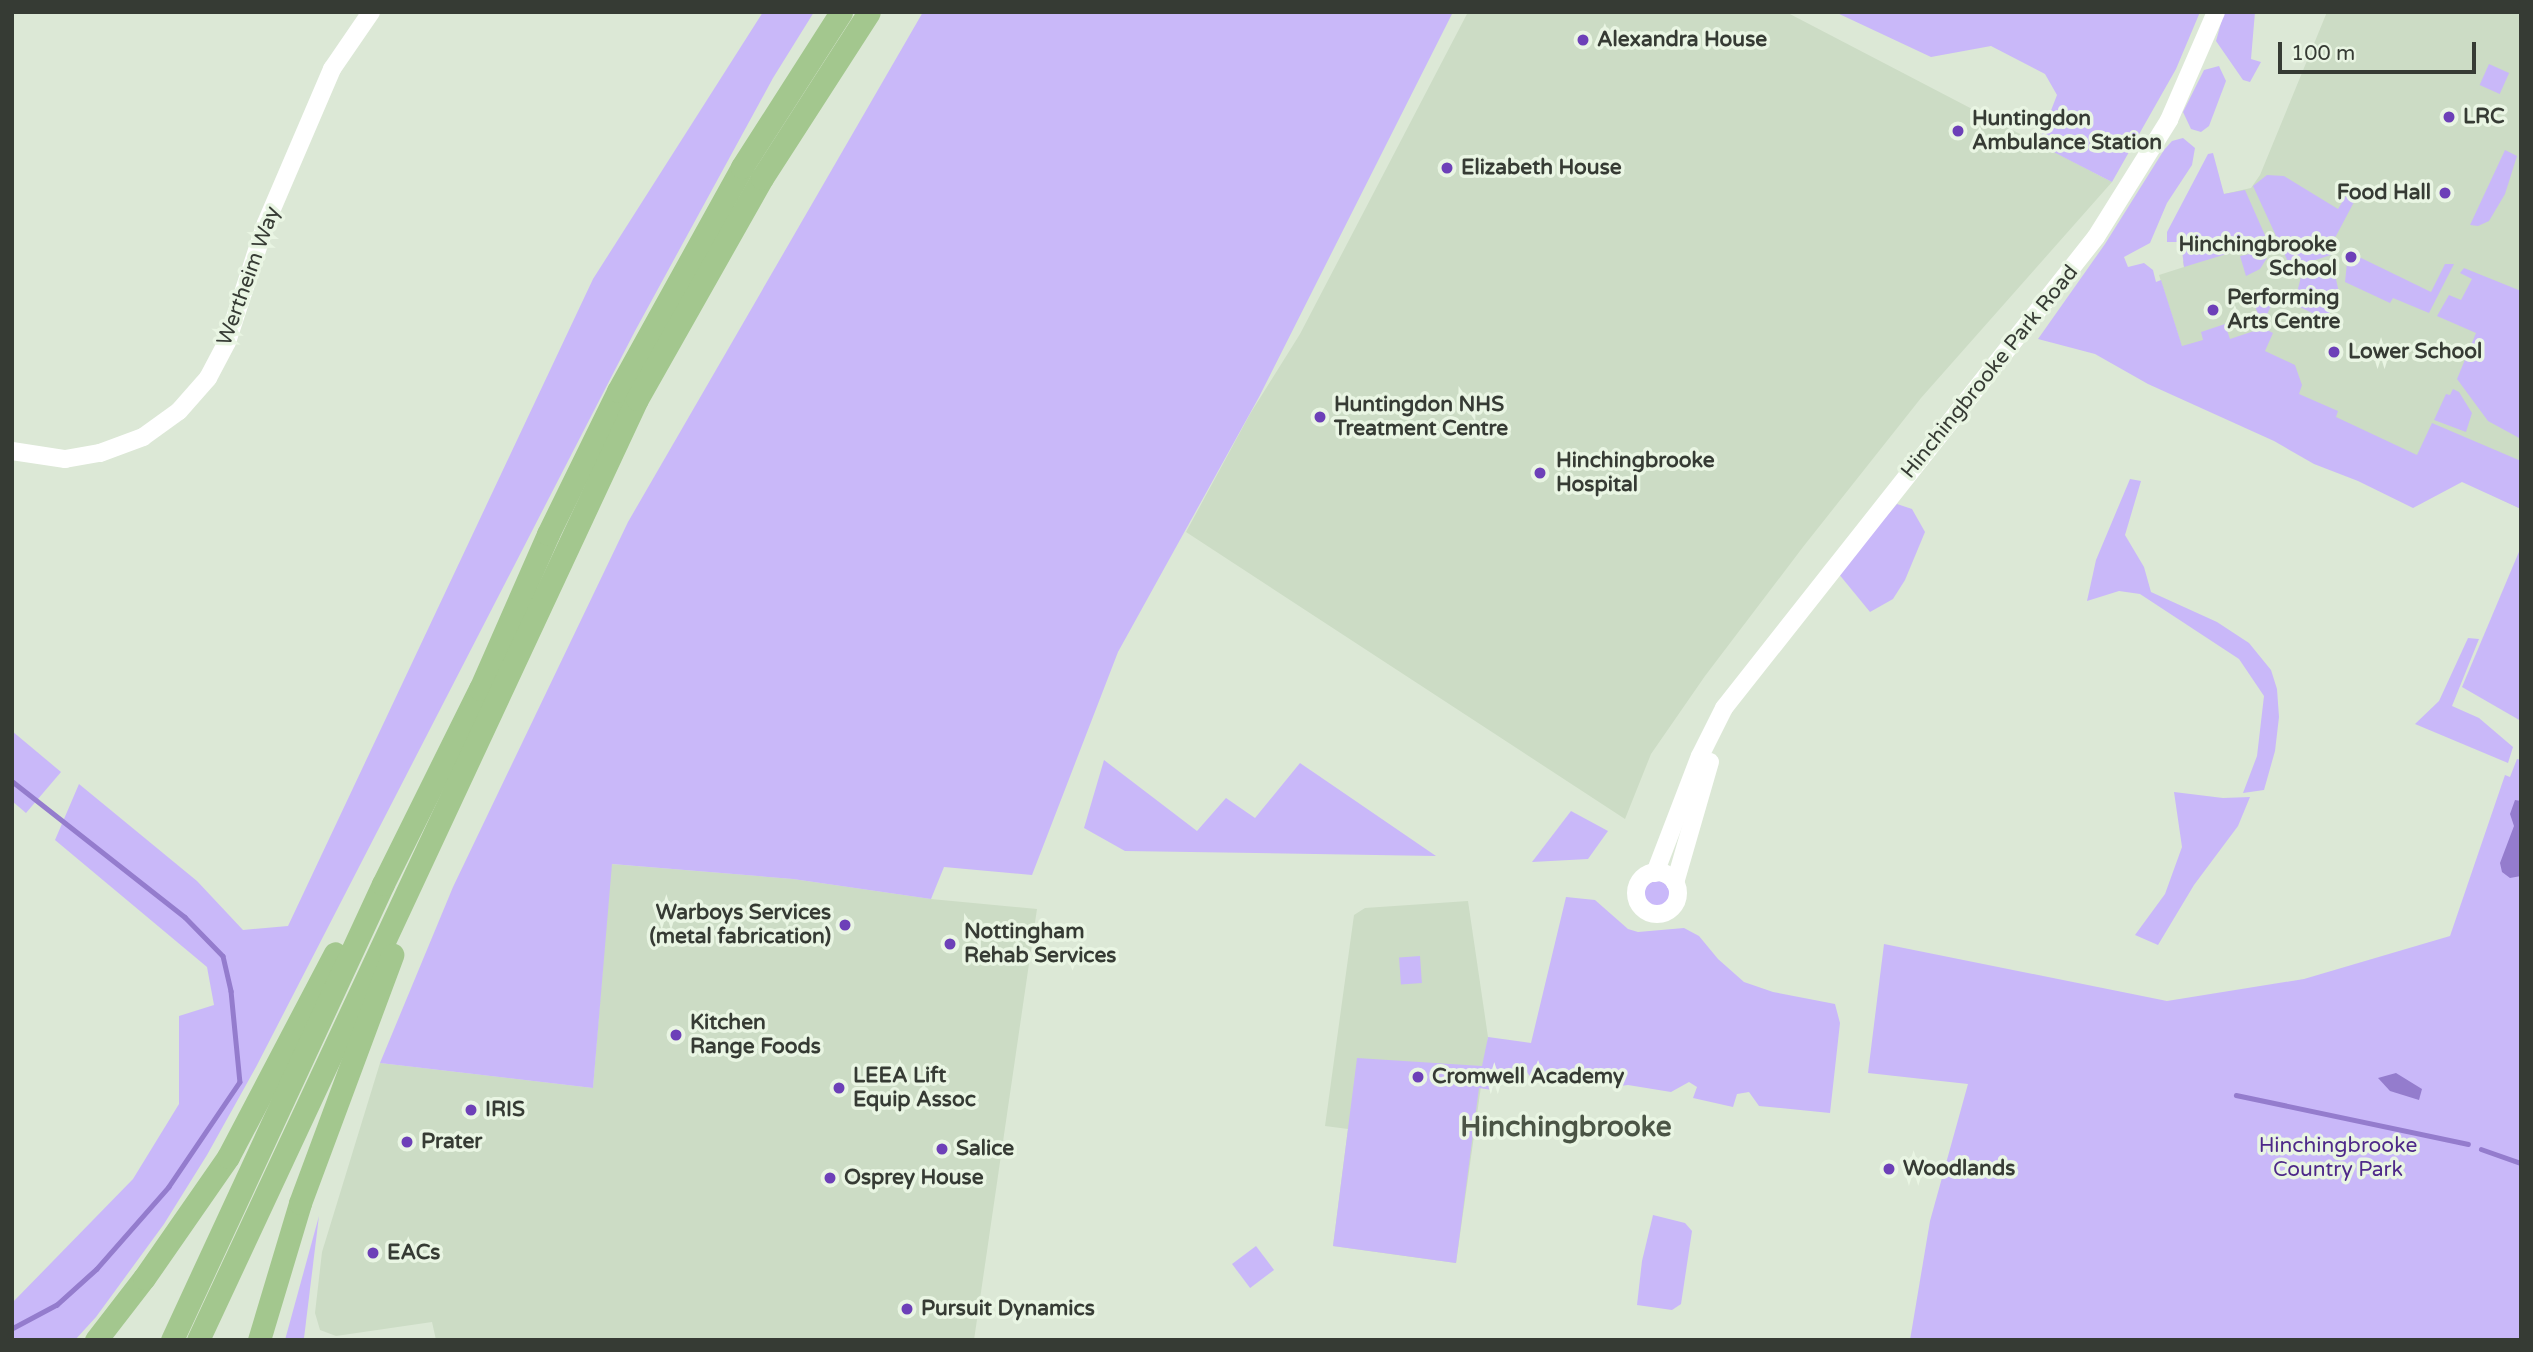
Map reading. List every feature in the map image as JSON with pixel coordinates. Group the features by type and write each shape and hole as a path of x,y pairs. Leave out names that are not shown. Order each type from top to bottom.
{"main road":[{"path":"172,1340 383,884 480,689 489,662 554,522 657,319 742,167 841,12"},
{"path":"198,1340 637,399 762,178 869,12"},
{"path":"96,1340 144,1278 228,1157 473,686 489,662"},
{"path":"259,1340 300,1203 391,957 403,901"}],"street":[{"name":"Wertheim Way","path":"12,451 65,459 100,453 143,437 179,411 208,378 227,342 266,223 332,69 371,12"},
{"name":"Hinchingbrooke Park Road","path":"1655,873 1682,800 1724,708 2096,237 2169,120 2216,12"},
{"name":"Hinchingbrooke Park Road","path":"1675,883 1724,708"},
{"path":"1655,873 1663,873 1675,883 1678,897 1672,908 1660,914 1646,911 1637,900 1637,886 1647,875 1655,873"}],"shaded area":[{"name":"Hinchingbrooke Hospital","path":"1468,12 1786,12 2112,182 1921,398 1803,547 1705,676 1651,754 1625,819 1186,532 1250,414 1300,334"},
{"name":"Hinchingbrooke School","path":"2327,12 2521,12 2521,509 2182,347 2159,275 2184,267 2183,262 2224,194 2251,188 2260,175"},
{"path":"2515,800 2521,801 2521,876 2510,878 2502,872 2500,863 2514,826 2510,814"},
{"path":"611,864 793,879 931,899 1037,909 974,1340 436,1340 432,1322 336,1336 320,1330 315,1313 322,1252 380,1063 593,1088"},
{"name":"Cromwell Academy","path":"1468,901 1488,1037 1456,1263 1333,1246 1348,1129 1325,1126 1354,915 1365,908"},
{"path":"2396,1073 2422,1089 2419,1100 2390,1091 2378,1078"}],"green space":[{"path":"763,12 814,12 773,78 635,331 256,1067 207,1155 164,1224 96,1317 75,1340 12,1340 12,1303 133,1179 179,1104 179,1016 214,1005 207,967 55,840 79,784 197,881 243,930 288,926 593,279"},
{"path":"923,12 1453,12 1259,397 1118,652 1032,875 944,867 931,899 793,879 612,864 593,1088 380,1063 453,887 628,522"},
{"path":"1835,12 2200,12 2176,69 2112,182 2038,144 2057,95 2045,74 1991,46 1931,57"},
{"path":"2224,12 2255,12 2251,59 2261,62 2250,82 2243,80 2216,41"},
{"path":"2489,64 2509,73 2500,94 2480,85"},
{"path":"2219,66 2226,81 2209,126 2201,132 2191,129 2183,112 2204,70"},
{"path":"2183,138 2195,148 2192,165 2167,203 2150,243 2124,257 2128,267 2144,263 2153,270 2156,282 2161,280 2182,346 2203,340 2201,332 2225,324 2230,339 2263,328 2273,333 2265,351 2295,365 2302,385 2299,394 2338,411 2336,417 2417,455 2432,423 2521,461 2521,509 2462,482 2413,508 2358,481 2314,464 2274,441 2148,384 2095,354 2038,339 2105,244 2164,150 2172,141"},
{"path":"2505,150 2517,156 2505,194 2489,221 2478,226 2470,225"},
{"path":"2213,153 2224,194 2245,190 2268,242 2269,253 2249,250 2244,241 2236,240 2231,245 2233,252 2184,267 2181,242 2167,242 2167,232 2208,154"},
{"path":"2267,175 2284,176 2338,209 2350,189 2353,192 2354,202 2336,236 2328,244 2334,254 2297,266 2289,264 2253,186"},
{"path":"2250,254 2267,258 2260,269 2246,276 2240,256"},
{"path":"2355,255 2431,292 2445,264 2454,264 2429,313 2393,298 2390,303 2345,282 2347,263"},
{"path":"2324,267 2334,270 2339,293 2326,320 2294,304 2302,273"},
{"path":"2464,268 2521,291 2521,439 2488,421 2457,379 2476,333 2437,316 2449,295 2461,300 2472,279 2460,273"},
{"path":"2251,295 2271,306 2262,325"},
{"path":"2453,389 2459,392 2472,413 2466,432 2434,420 2446,394 2450,395"},
{"path":"2130,479 2141,481 2125,535 2144,567 2151,592 2217,622 2249,643 2271,670 2277,689 2279,717 2275,751 2264,790 2243,793 2257,756 2264,696 2239,659 2140,594 2119,591 2087,601 2096,560"},
{"path":"1897,504 1912,509 1925,532 1905,580 1893,599 1870,612 1838,573"},
{"path":"2521,547 2521,721 2462,687"},
{"path":"2468,638 2479,639 2452,706 2479,718 2513,747 2508,763 2415,724 2439,701"},
{"path":"12,731 61,772 26,813 12,801"},
{"name":"Hinchingbrooke Country Park","path":"2517,759 2521,760 2521,1340 1910,1340 1930,1221 1968,1084 1868,1073 1884,944 2167,1001 2304,979 2450,936 2505,775 2510,777"},
{"path":"1104,760 1197,831 1226,798 1255,818 1300,763 1436,856 1125,851 1084,828"},
{"path":"2174,792 2223,798 2250,797 2238,826 2194,885 2158,945 2135,935 2165,894 2182,847"},
{"path":"1571,811 1608,831 1588,859 1532,862"},
{"path":"1657,881 1666,885 1670,894 1666,903 1657,907 1648,903 1644,894 1648,885"},
{"path":"1566,897 1595,900 1628,929 1638,932 1684,928 1699,936 1718,959 1744,982 1773,992 1835,1004 1840,1023 1830,1113 1759,1106 1749,1092 1737,1094 1733,1107 1693,1098 1697,1087 1689,1082 1671,1092 1628,1085 1612,1087 1599,1080 1542,1083 1532,1080 1524,1067 1516,1067 1513,1077 1494,1082 1492,1090 1479,1088 1456,1263 1333,1246 1357,1058 1482,1066 1488,1037 1531,1043"},
{"path":"1420,956 1422,983 1401,984 1399,957"},
{"path":"1653,1215 1685,1223 1692,1231 1681,1304 1672,1310 1637,1305 1642,1261"},
{"path":"319,1216 304,1338 285,1340"},
{"path":"1256,1246 1274,1270 1250,1288 1232,1264"}],"waterway":[{"path":"12,781 185,917 223,956 231,991 240,1082 169,1187 97,1269 57,1305 12,1329"},
{"path":"2236,1095 2468,1144"},
{"path":"2481,1149 2521,1163"}],"place":[{"name":"Alexandra House","path":"1583,40"},
{"name":"LRC","path":"2449,117"},
{"name":"Huntingdon Ambulance Station","path":"1958,131"},
{"name":"Elizabeth House","path":"1447,168"},
{"name":"Food Hall","path":"2445,193"},
{"name":"Hinchingbrooke School","path":"2351,257"},
{"name":"Performing Arts Centre","path":"2213,310"},
{"name":"Lower School","path":"2334,352"},
{"name":"Huntingdon NHS Treatment Centre","path":"1320,417"},
{"name":"Hinchingbrooke Hospital","path":"1540,473"},
{"name":"Warboys Services (metal fabrication)","path":"845,925"},
{"name":"Nottingham Rehab Services","path":"950,944"},
{"name":"Kitchen Range Foods","path":"676,1035"},
{"name":"Cromwell Academy","path":"1418,1077"},
{"name":"LEEA Lift Equip Assoc","path":"839,1088"},
{"name":"IRIS","path":"471,1110"},
{"name":"Prater","path":"407,1142"},
{"name":"Salice","path":"942,1149"},
{"name":"Woodlands","path":"1889,1169"},
{"name":"Osprey House","path":"830,1178"},
{"name":"EACs","path":"373,1253"},
{"name":"Pursuit Dynamics","path":"907,1309"}],"district":[{"name":"Hinchingbrooke","path":"1566,1127"}]}
